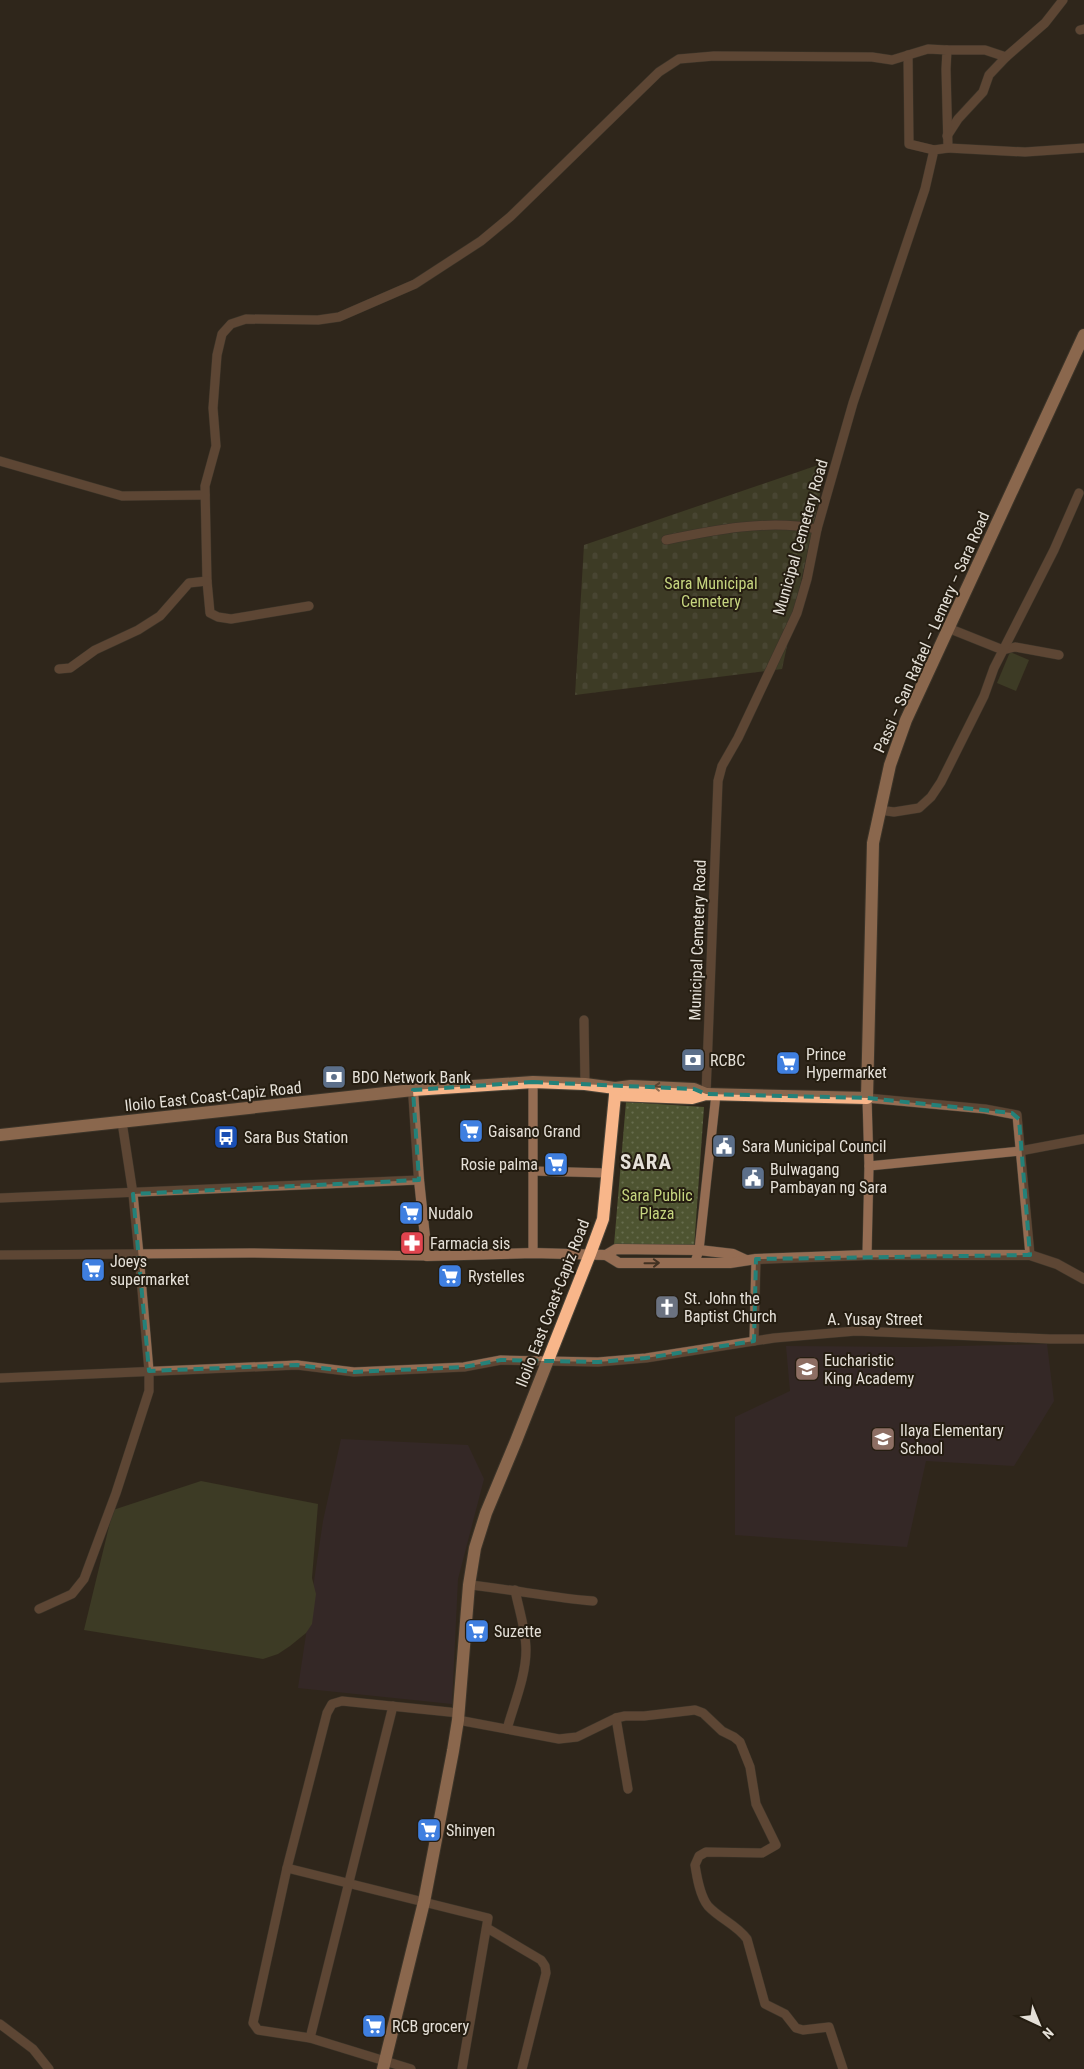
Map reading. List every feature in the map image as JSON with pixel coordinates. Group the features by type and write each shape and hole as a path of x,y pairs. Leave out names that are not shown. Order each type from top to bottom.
{"main road":[{"name":"Passi – San Rafael – Lemery – Sara Road","path":"867,1098 873,843 890,765 906,720 1084,334"},
{"name":"Iloilo East Coast-Capiz Road","path":"0,1135 413,1090 533,1082 586,1084 615,1091 602,1219 590,1254 486,1513 475,1548 469,1585 458,1717 424,1902 384,2065"},
{"path":"615,1091 630,1086 694,1088 711,1094 867,1098"}],"street":[{"path":"947,136 958,119 983,92 988,76 1006,57 1045,23 1062,0"},
{"path":"309,606 231,619 218,617 210,613 207,581 205,486 216,446 213,408 217,355 222,334 231,324 246,319 318,320 339,317 415,284 481,241 510,217 659,72 679,59 714,56 872,57 892,60 928,49 985,50 1006,57"},
{"path":"947,50 948,148"},
{"path":"908,55 909,144 934,150 948,148 1025,152 1084,148"},
{"name":"Municipal Cemetery Road","path":"695,1262 699,1250 711,1094 718,781 722,766 738,738 797,613 807,580 817,529 859,384 925,189 934,150"},
{"path":"0,461 122,496 205,495"},
{"path":"879,810 894,812 919,808 941,782 980,704 994,668 1054,550 1079,493"},
{"path":"666,540 738,527 802,526 817,529"},
{"path":"59,669 70,668 95,650 138,630 160,616 189,583 207,581"},
{"path":"948,628 1003,650 1015,646 1060,655"},
{"path":"584,1020 586,1084"},
{"path":"533,1082 533,1254"},
{"path":"413,1090 419,1180 427,1256"},
{"path":"867,1255 869,1166 867,1098 1012,1113 1017,1116 1019,1119 1020,1151 1030,1255"},
{"path":"39,1608 72,1594 84,1580 116,1493 149,1391 149,1371 133,1194 122,1122"},
{"path":"869,1166 1020,1151 1084,1139"},
{"path":"533,1171 607,1173"},
{"path":"0,1198 133,1194 419,1180"},
{"path":"0,1255 250,1253 427,1256 606,1254 616,1250 699,1250 733,1254 751,1259"},
{"path":"606,1254 619,1263 730,1263 751,1259 867,1255 1030,1255 1057,1264 1084,1280"},
{"path":"751,1259 754,1341"},
{"name":"A. Yusay Street","path":"0,1378 297,1365 354,1372 464,1367 501,1360 598,1362 646,1358 754,1341 856,1331 1084,1339"},
{"path":"469,1585 593,1601"},
{"path":"507,1729 522,1677 526,1652 524,1630 514,1590"},
{"path":"411,2069 384,2065 310,2038 258,2030 253,2023 287,1868 327,1713 332,1704 342,1701 393,1706 458,1717 559,1739 577,1737 616,1718 695,1710 702,1713 722,1731 734,1736 740,1742 750,1767 756,1804 776,1845 762,1853 702,1853 695,1865 703,1895 708,1906 747,1939 765,2004 785,2014 796,2028 803,2030 829,2027 843,2069"},
{"path":"310,2038 393,1706"},
{"path":"616,1718 628,1789"},
{"path":"287,1868 488,1918 462,2069"},
{"path":"486,1928 541,1960 545,1966 546,1973 522,2069"},
{"path":"0,2024 33,2049 49,2069"}],"highlighted area":[{"path":"533,1082 694,1089 706,1094 867,1098 1012,1113 1019,1119 1030,1255 756,1259 754,1341 646,1358 598,1362 501,1360 464,1367 354,1372 297,1365 149,1371 133,1194 419,1180 413,1090"}],"shaded area":[{"name":"Ilaya Elementary School","path":"1047,1344 1054,1401 1014,1466 926,1461 907,1547 735,1535 735,1417 790,1391 786,1346 910,1347"},
{"path":"341,1439 468,1445 484,1479 458,1579 452,1704 298,1688 323,1521"}],"green space":[{"name":"Sara Municipal Cemetery","path":"827,462 782,669 575,695 584,545"},
{"path":"1010,652 1029,660 1016,691 997,683"},
{"name":"Sara Public Plaza","path":"626,1102 704,1107 694,1248 614,1245"},
{"path":"201,1481 318,1504 312,1578 316,1594 312,1624 306,1633 278,1654 263,1659 84,1630 113,1510"}],"place":[{"name":"RCBC","path":"693,1060"},
{"name":"Prince Hypermarket","path":"788,1063"},
{"name":"BDO Network Bank","path":"334,1077"},
{"name":"Gaisano Grand","path":"471,1131"},
{"name":"Sara Bus Station","path":"226,1137"},
{"name":"Sara Municipal Council","path":"724,1146"},
{"name":"Rosie palma","path":"556,1164"},
{"name":"Bulwagang Pambayan ng Sara","path":"753,1178"},
{"name":"Nudalo","path":"411,1213"},
{"name":"Farmacia sis","path":"412,1243"},
{"name":"Joeys supermarket","path":"93,1270"},
{"name":"Rystelles","path":"450,1276"},
{"name":"St. John the Baptist Church","path":"667,1307"},
{"name":"Eucharistic King Academy","path":"807,1369"},
{"name":"Ilaya Elementary School","path":"883,1439"},
{"name":"Suzette","path":"477,1631"},
{"name":"Shinyen","path":"429,1830"},
{"name":"RCB grocery","path":"374,2026"}],"district":[{"name":"SARA","path":"646,1162"}]}
